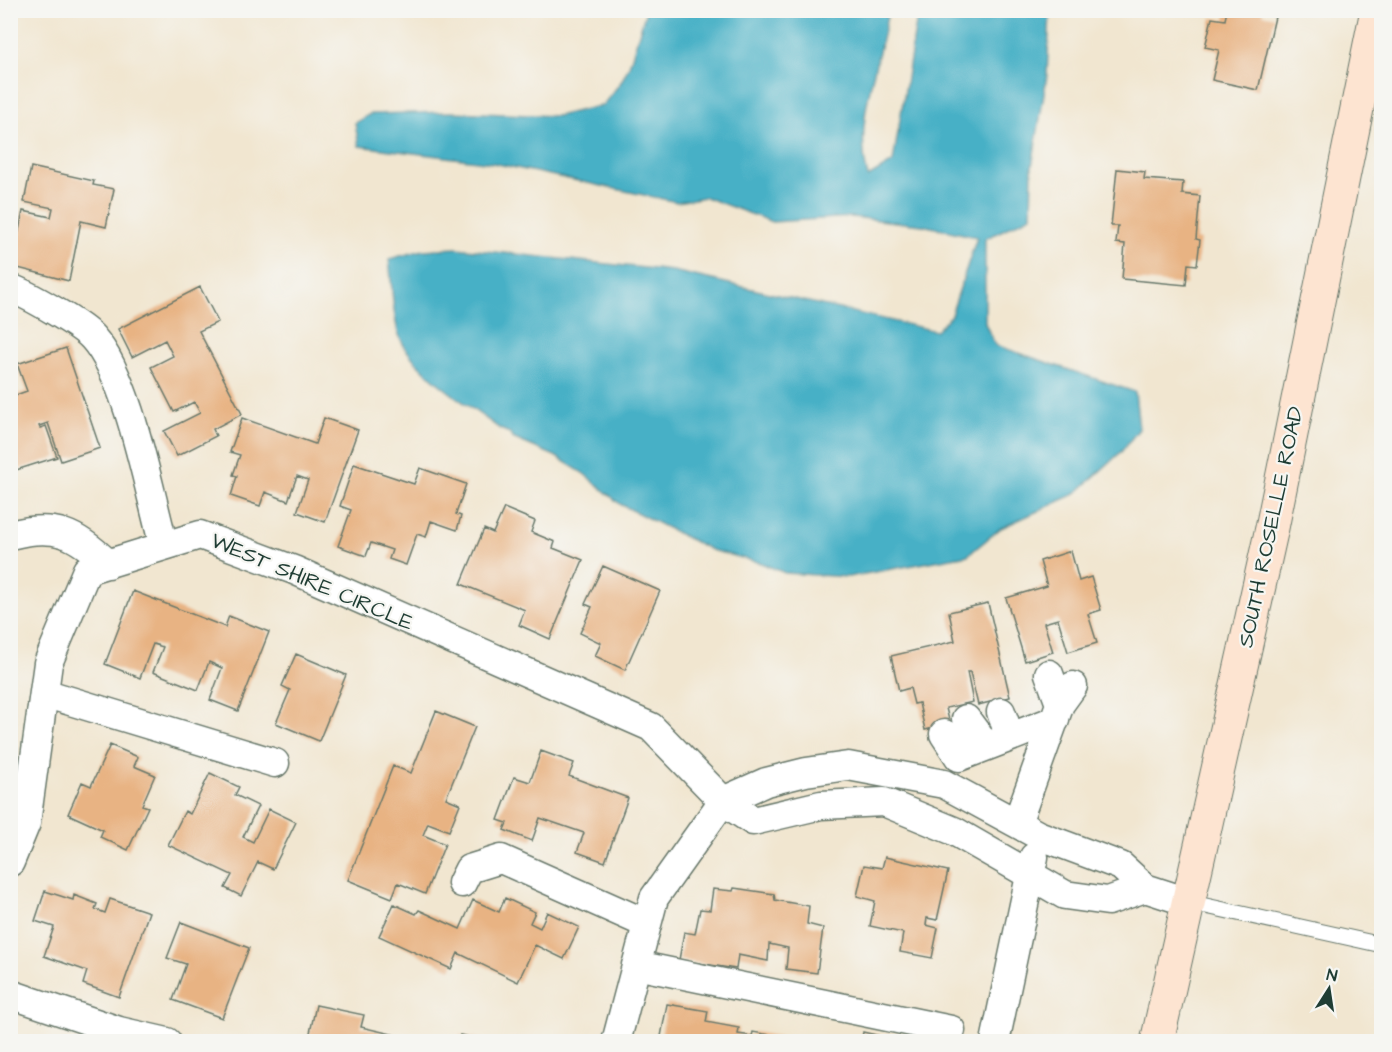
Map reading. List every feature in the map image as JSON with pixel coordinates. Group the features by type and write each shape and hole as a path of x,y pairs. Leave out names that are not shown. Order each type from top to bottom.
{"main road":[{"name":"SOUTH ROSELLE ROAD","path":"1157,1041 1272,528 1377,10"}],"street":[{"path":"10,288 26,294 93,337 116,374 164,546"},
{"path":"10,535 35,528 60,531 86,542 108,564"},
{"name":"WEST SHIRE CIRCLE","path":"10,862 26,823 48,663 87,570 200,535 294,570 651,727 723,801 753,821 821,805 884,802 954,831 1065,895 1108,901 1145,888"},
{"path":"44,693 275,763"},
{"path":"955,726 959,757 1059,696 1028,829 1030,875 995,1041"},
{"path":"616,1041 654,898 723,801 766,782 806,772 848,766 944,784 1028,829 1121,866 1145,888 1188,902"},
{"path":"462,883 469,869 501,859 647,924"},
{"path":"636,965 951,1030"},
{"path":"10,994 119,1031 167,1041"}],"lane":[{"path":"1188,902 1382,945"}],"water":[{"path":"646,11 888,11 865,114 864,156 868,177 893,162 918,11 1050,11 1047,75 1032,167 1031,216 985,239 985,323 995,345 1135,392 1139,429 1121,452 1075,494 1001,528 968,555 848,577 785,573 761,563 711,550 620,504 583,473 555,456 512,438 510,433 500,429 457,398 427,373 404,346 398,332 389,259 423,250 457,248 673,271 936,331 951,315 977,237 922,225 852,217 772,222 705,197 677,202 493,163 359,146 355,123 370,114 452,112 557,116 603,105 621,82 629,66"}],"building":[{"path":"1227,10 1263,10 1262,14 1275,17 1258,90 1212,80 1219,50 1205,47 1212,18 1225,20"},
{"path":"31,167 94,181 93,185 114,189 106,227 81,221 69,281 10,266 10,233 18,235 23,211 51,217 53,208 24,202"},
{"path":"1117,169 1145,172 1144,179 1183,182 1182,194 1200,196 1196,239 1200,240 1197,265 1188,264 1186,285 1122,279 1125,244 1116,243 1118,226 1111,226"},
{"path":"200,287 218,322 199,331 242,414 213,429 216,436 177,456 164,431 200,413 194,402 174,412 151,367 173,356 165,340 132,357 118,329"},
{"path":"66,348 100,448 61,461 48,423 39,426 40,428 46,426 57,457 10,472 10,397 27,391 17,364"},
{"path":"242,418 315,444 324,418 358,430 325,522 297,512 308,480 297,476 288,501 265,492 260,506 231,496 237,476 233,475 240,455 230,452"},
{"path":"354,464 414,484 420,468 466,484 456,514 461,516 457,530 431,521 426,537 417,534 406,565 389,559 392,550 371,543 366,556 338,546 351,510 340,506"},
{"path":"504,508 535,521 531,532 555,542 553,548 583,560 550,639 519,625 525,610 461,584 484,529 493,533"},
{"path":"1071,551 1079,581 1091,577 1101,610 1088,614 1097,643 1068,652 1058,619 1044,623 1053,652 1025,661 1006,598 1047,586 1040,561"},
{"path":"603,566 660,591 625,670 595,656 601,643 580,633 592,607 585,604"},
{"path":"133,591 225,627 229,616 269,632 238,711 210,700 222,668 209,662 198,690 153,672 163,647 153,644 140,678 105,664"},
{"path":"988,603 1010,697 978,705 970,672 967,672 973,702 946,708 950,724 925,730 919,703 914,704 910,688 899,691 891,656 955,641 949,612"},
{"path":"296,654 346,675 319,741 276,723 290,690 282,686"},
{"path":"436,711 475,727 446,798 460,804 449,831 428,823 423,835 445,844 425,894 398,883 392,898 348,880 393,766 411,773"},
{"path":"110,745 138,757 134,766 155,775 142,805 148,807 128,850 100,837 103,830 68,814 82,782 91,786"},
{"path":"541,751 574,763 569,776 628,798 605,862 577,852 584,833 540,818 532,841 504,830 507,823 498,820 514,777 530,782"},
{"path":"210,773 239,787 235,795 258,806 243,837 253,842 269,809 296,822 273,869 258,862 241,896 225,888 232,875 168,845 185,811 190,814"},
{"path":"885,857 948,871 937,920 927,918 926,925 938,928 932,958 900,952 903,933 870,926 875,901 857,896 864,865 882,868"},
{"path":"734,888 774,894 775,900 809,906 807,924 823,928 817,973 786,969 788,948 769,944 768,961 738,955 736,969 679,960 684,932 695,934 700,909 710,910 713,889 733,891"},
{"path":"45,891 73,900 74,895 97,904 95,909 105,913 110,899 149,912 119,997 83,984 87,971 44,956 54,927 35,921"},
{"path":"505,898 535,912 530,923 540,928 547,912 579,927 564,959 535,945 518,982 458,953 451,969 379,936 394,904 416,914 419,910 460,929 473,900 499,912"},
{"path":"181,922 249,948 222,1018 173,1000 186,964 167,958"},
{"path":"667,1004 708,1011 706,1022 739,1028 738,1034 752,1036 753,1032 786,1038 785,1042 660,1042"},
{"path":"316,1005 364,1015 361,1027 426,1042 308,1042"},
{"path":"863,1032 903,1041 903,1042 861,1042"},
{"path":"460,1035 484,1040 484,1042 458,1042"}]}
